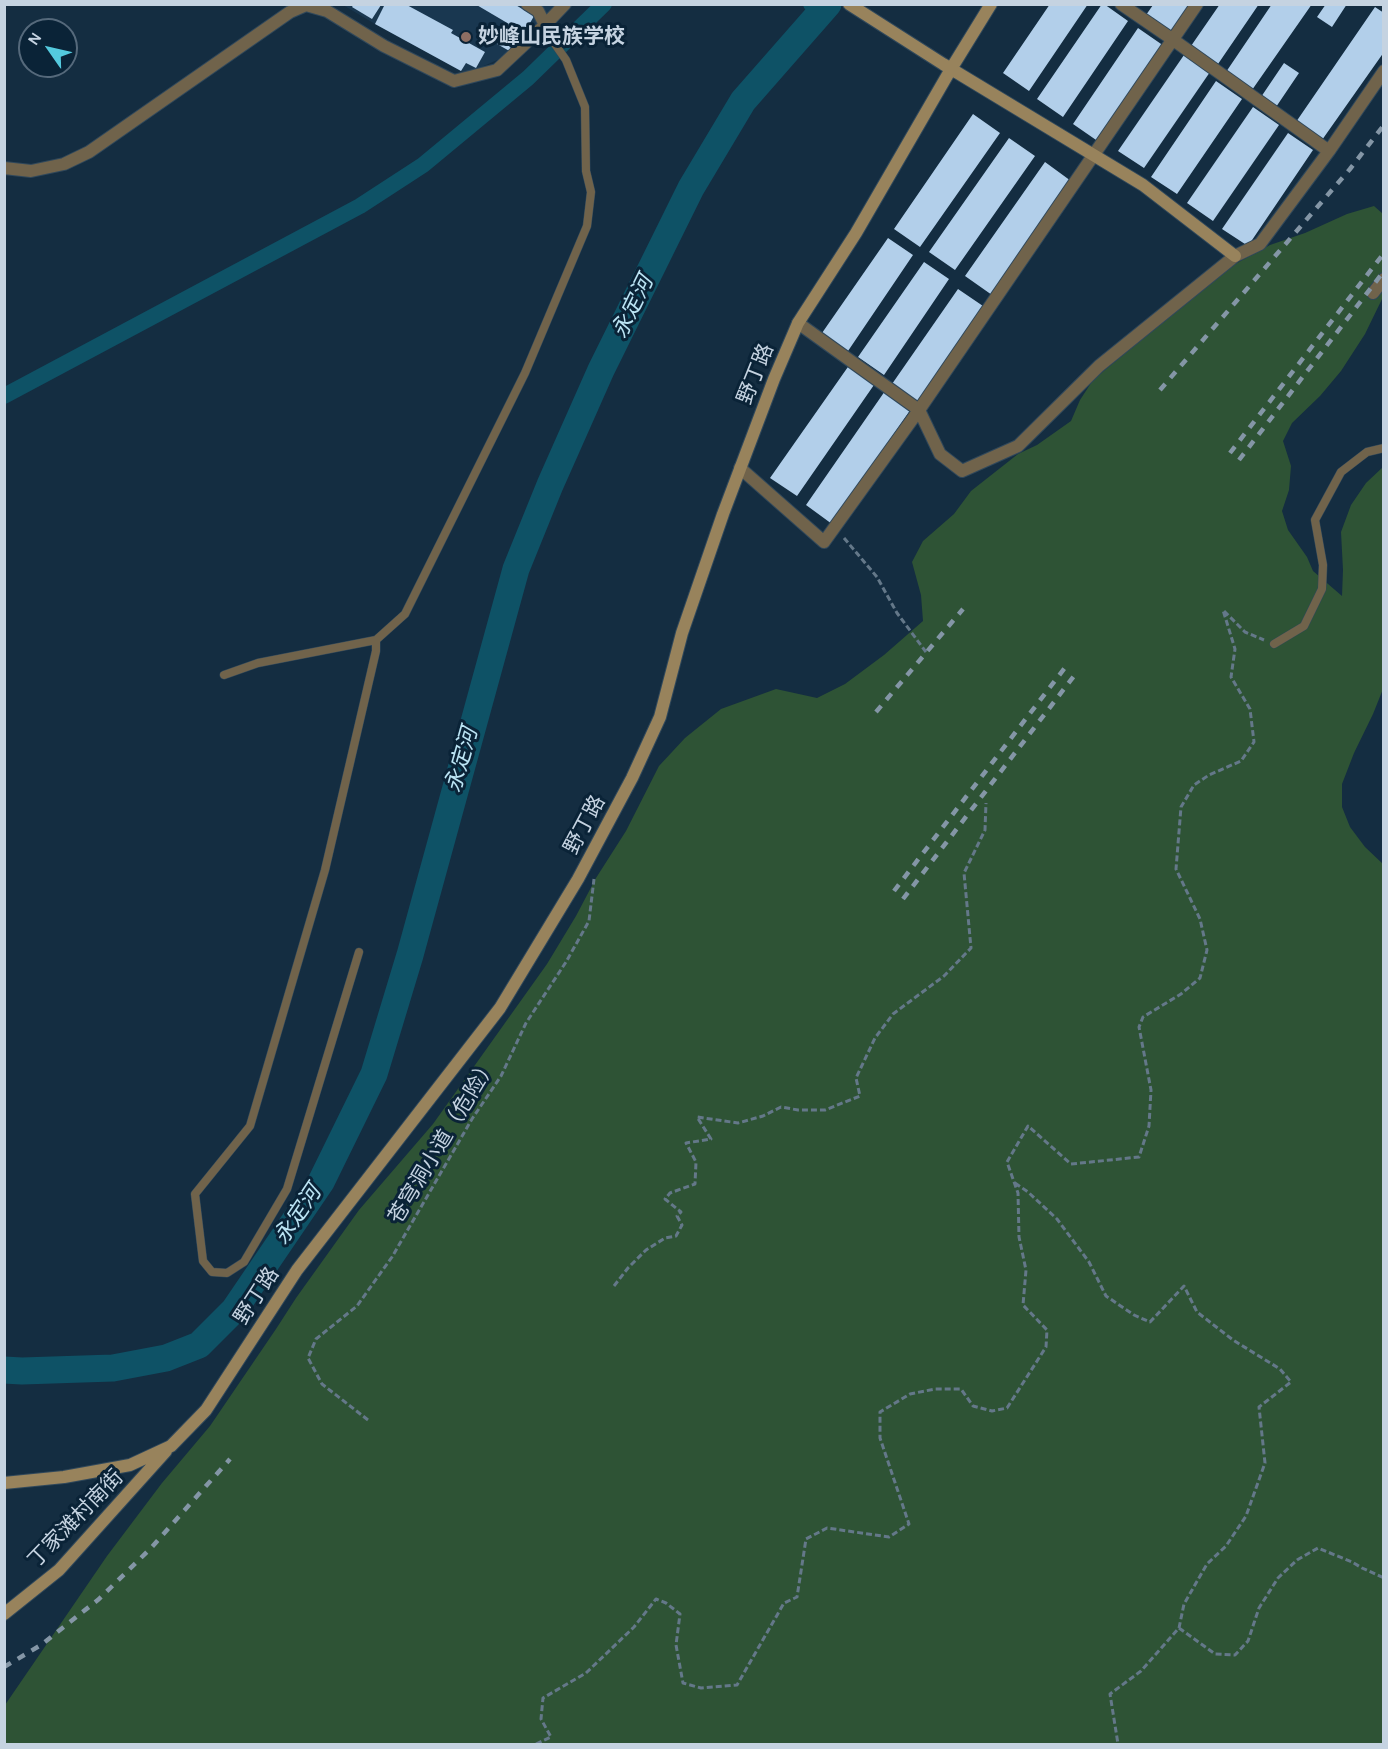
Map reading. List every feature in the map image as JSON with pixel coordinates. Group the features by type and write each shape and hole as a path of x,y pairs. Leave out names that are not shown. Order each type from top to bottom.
{"main road":[{"path":"849,4 947,67 1143,185 1235,256"},
{"name":"野丁路","path":"4,1483 64,1477 130,1465 171,1446 206,1410 297,1270 500,1008 578,879 632,778 660,717 682,633 740,468 798,323 856,233 947,67 991,4"},
{"name":"丁家滩村南街","path":"4,1614 59,1570 171,1446"}],"street":[{"path":"527,4 538,11 545,25"},
{"path":"4,168 31,171 42,169 64,164 89,152 290,12 306,5 327,11 384,46 454,81 497,70 565,4"},
{"path":"1121,4 1329,151"},
{"path":"740,468 824,542 919,410 1197,4"},
{"path":"798,323 919,410 940,454 962,471 1018,446 1099,366 1235,256 1260,244 1329,151 1383,71"},
{"path":"1373,292 1383,279"}],"lane":[{"path":"224,675 258,663 376,640 405,614 525,373 586,226 591,192 586,171 585,107 566,60 545,25"},
{"path":"1274,644 1304,626 1322,589 1323,565 1315,520 1341,472 1366,452 1383,448"},
{"path":"359,952 287,1189 244,1262 227,1273 212,1272 203,1261 195,1194 250,1126 325,870 376,651 376,640"}],"path":[{"path":"835,527 877,577 897,613 926,652"},
{"path":"536,1744 551,1737 541,1719 543,1698 586,1673 634,1627 656,1599 666,1603 680,1614 676,1645 683,1683 701,1688 737,1685 784,1603 797,1597 806,1539 827,1528 889,1537 909,1524 880,1438 880,1412 910,1394 935,1389 961,1389 972,1406 992,1411 1007,1408 1046,1347 1047,1330 1023,1305 1026,1270 1019,1237 1018,1193 1007,1162 1028,1126 1071,1164 1139,1157 1149,1126 1151,1090 1139,1027 1143,1017 1181,994 1200,978 1207,950 1200,919 1176,869 1181,807 1194,785 1209,775 1241,761 1254,742 1250,709 1231,677 1235,650 1223,610 1245,632 1274,644"},
{"path":"614,1286 646,1250 665,1239 676,1236 682,1225 677,1216 681,1212 665,1199 670,1193 695,1184 696,1162 686,1143 711,1139 697,1118 738,1122 763,1116 781,1107 798,1110 825,1110 860,1096 856,1078 875,1038 893,1014 944,976 970,948 964,873 985,830 986,803"},
{"name":"苍穹洞小道（危险）","path":"368,1420 322,1384 308,1358 316,1339 357,1306 393,1257 472,1119 501,1076 526,1023 566,962 589,921 594,874"},
{"path":"1014,1182 1057,1219 1089,1262 1106,1296 1134,1315 1150,1322 1184,1286 1197,1312 1233,1340 1280,1369 1291,1382 1259,1407 1265,1463 1246,1516 1226,1546 1207,1564 1184,1604 1179,1628 1141,1671 1110,1694 1118,1744"},
{"path":"1179,1628 1215,1654 1234,1655 1248,1641 1259,1608 1278,1578 1297,1560 1318,1548 1383,1578"}],"shaded area":[{"name":"妙峰山民族学校","path":"343,5 566,5 522,49 468,73"}],"green space":[{"path":"1374,206 1383,214 1383,297 1365,334 1341,371 1320,396 1292,423 1283,441 1291,466 1289,490 1282,511 1288,530 1307,557 1313,571 1342,596 1341,532 1351,505 1366,483 1383,467 1383,689 1342,784 1342,807 1350,827 1365,847 1384,865 1383,1744 5,1744 5,1705 107,1556 162,1483 210,1426 296,1298 359,1210 433,1124 547,964 626,831 659,766 685,738 721,709 776,689 817,698 845,684 884,655 923,621 921,595 912,562 923,541 954,514 971,491 1018,454 1037,445 1071,421 1080,400 1093,380 1212,280 1270,245 1305,233 1347,214"}],"building":[{"path":"354,4 381,5 372,19 352,7"},
{"path":"385,4 405,4 453,30 451,33 485,52 476,68 466,63 461,71 375,24"},
{"path":"475,4 514,4 534,16 513,53 497,44 509,24"},
{"path":"1050,4 1088,4 1029,91 1003,73"},
{"path":"1102,4 1128,21 1063,117 1037,99"},
{"path":"1220,4 1259,4 1218,64 1191,46"},
{"path":"1272,4 1312,4 1252,90 1226,72"},
{"path":"1326,4 1347,4 1332,27 1317,17"},
{"path":"1153,5 1193,5 1173,33 1146,15"},
{"path":"1375,7 1384,13 1384,52 1322,140 1296,122"},
{"path":"1138,28 1164,46 1099,142 1073,124"},
{"path":"1184,55 1210,72 1144,168 1118,151"},
{"path":"1284,63 1299,73 1276,107 1261,97"},
{"path":"1216,81 1242,99 1177,194 1151,177"},
{"path":"1253,107 1279,125 1213,221 1187,203"},
{"path":"973,114 1000,133 920,247 894,229"},
{"path":"1288,133 1313,150 1248,246 1222,229"},
{"path":"1009,138 1035,156 955,270 929,252"},
{"path":"1045,162 1071,181 992,295 965,276"},
{"path":"888,238 913,255 848,351 822,333"},
{"path":"924,262 949,279 884,375 858,357"},
{"path":"958,289 983,306 918,402 892,384"},
{"path":"850,364 876,382 797,496 770,478"},
{"path":"885,391 911,409 832,524 806,505"}],"waterway":[{"path":"4,396 360,206 423,165 528,78 604,4"},
{"path":"811,4 822,12"},
{"name":"永定河","path":"4,1370 113,1368 166,1358 199,1345 234,1310 321,1182 374,1074 410,955 516,569 550,485 601,370 691,188 743,101 828,4"}],"railway":[{"path":"1160,390 1350,169 1384,125"},
{"path":"1230,453 1384,253"},
{"path":"1239,460 1384,271"},
{"path":"876,712 963,609"},
{"path":"894,891 1067,665"},
{"path":"903,899 1077,672"},
{"path":"4,1667 41,1645 99,1599 151,1548 230,1459"}],"place":[{"name":"妙峰山民族学校","path":"466,37"}]}
